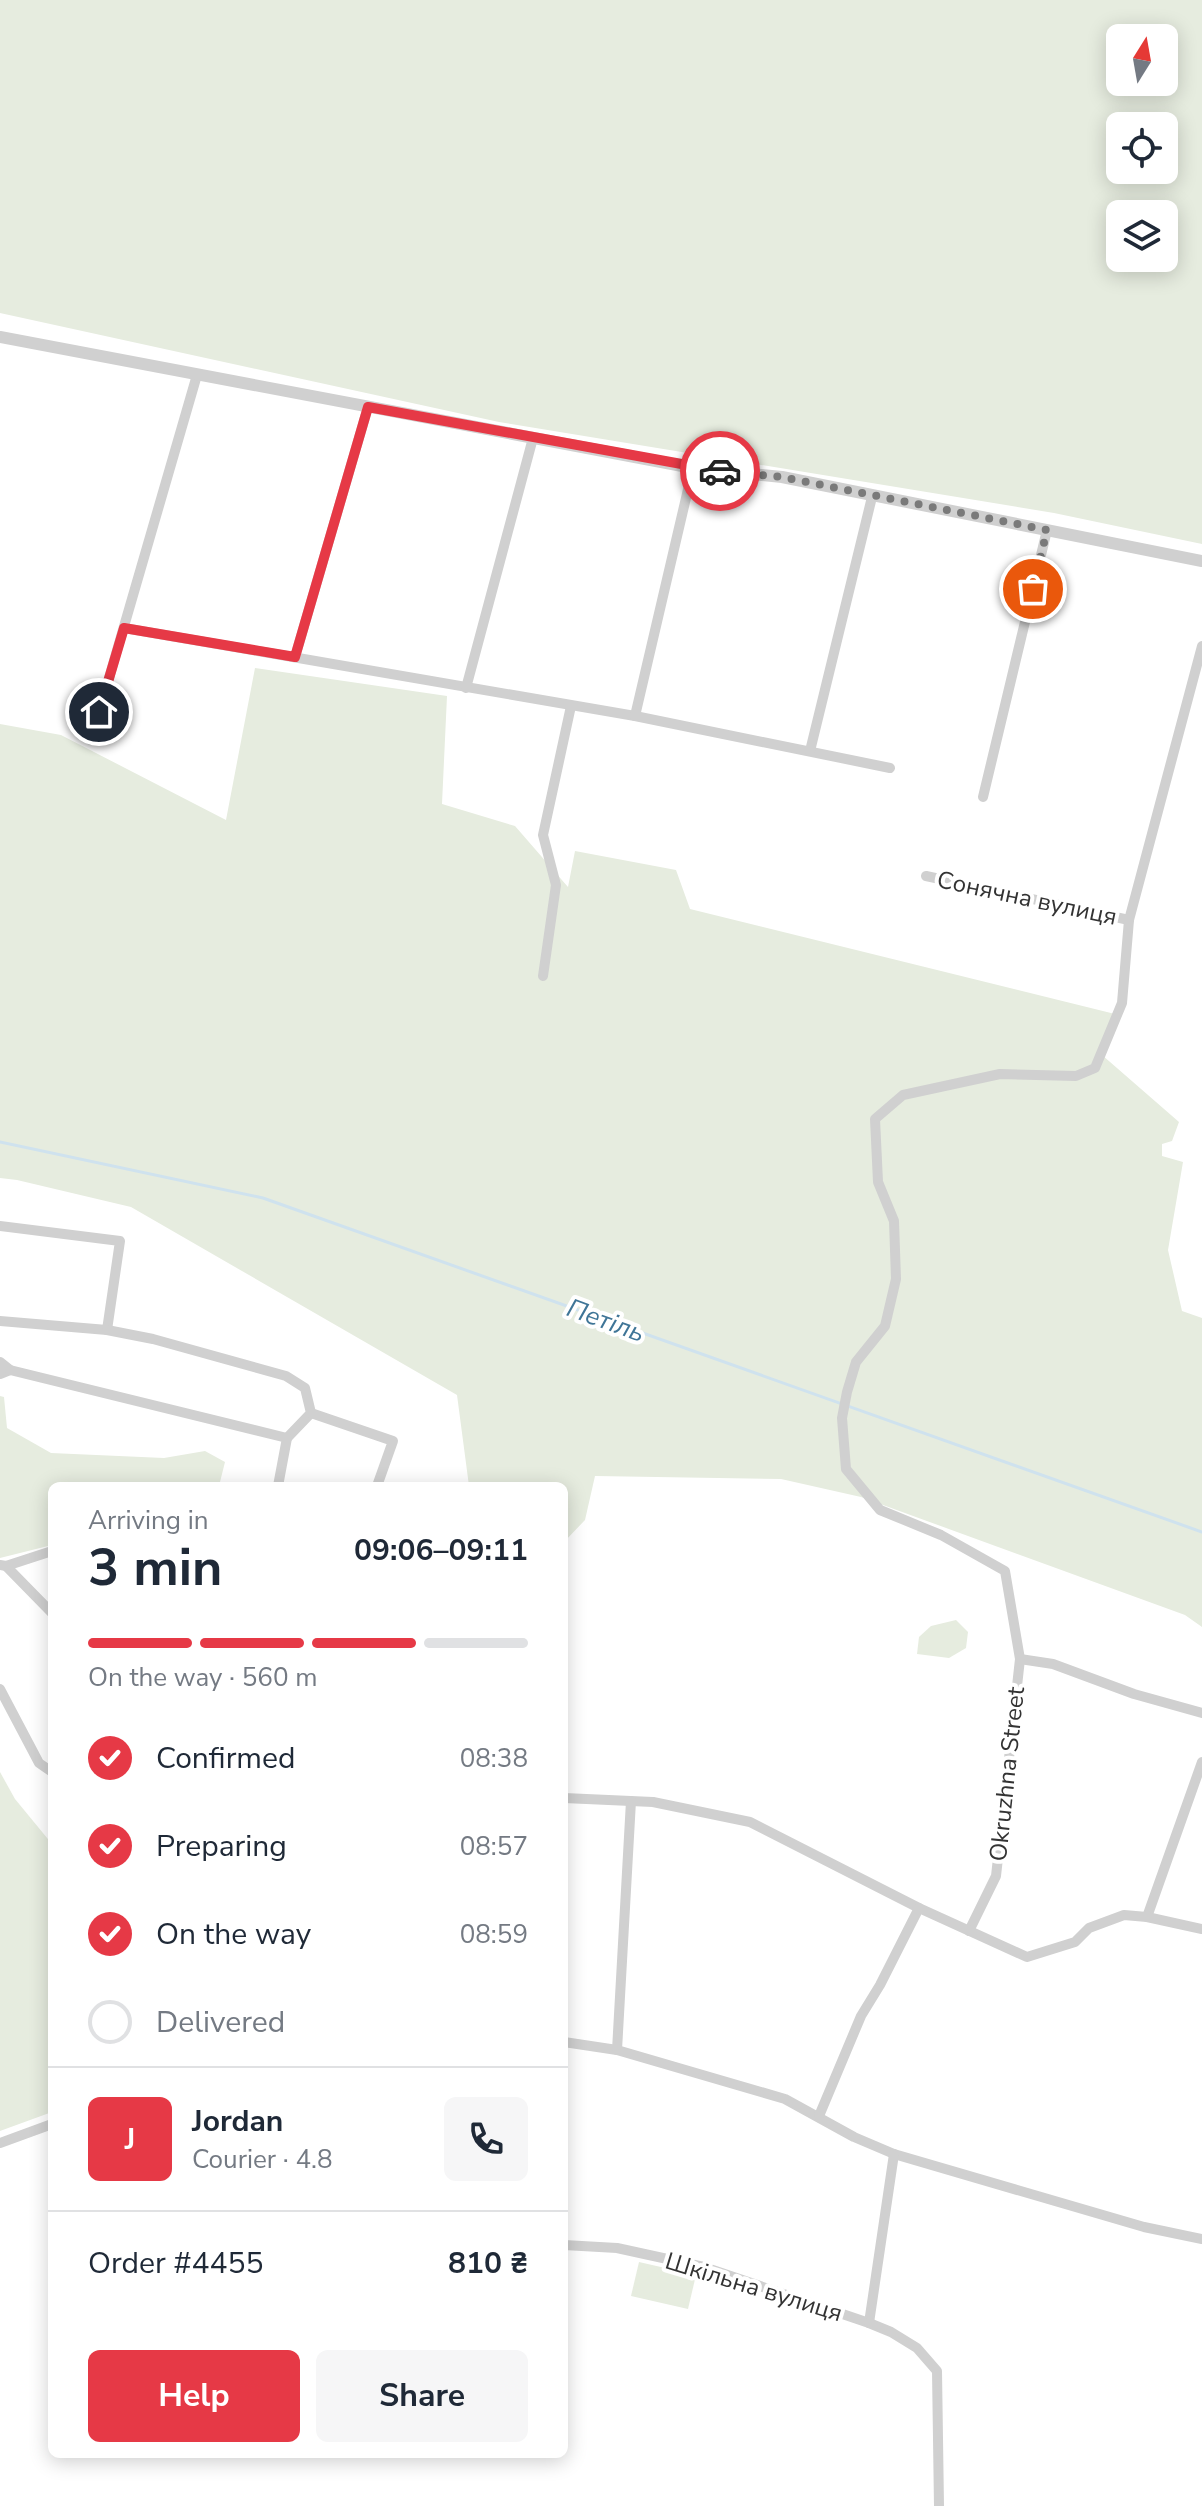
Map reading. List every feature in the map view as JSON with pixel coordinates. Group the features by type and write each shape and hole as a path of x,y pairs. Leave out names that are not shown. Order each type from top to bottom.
{"street":[{"path":"0,337 693,468 782,477 1202,561"},
{"path":"91,740 197,375"},
{"path":"295,657 368,407"},
{"path":"466,688 533,438"},
{"path":"635,716 693,468"},
{"path":"810,751 872,497"},
{"path":"983,797 1047,530"},
{"path":"124,628 635,716 890,768"},
{"path":"1129,920 1202,646"},
{"path":"543,976 556,885 543,835 571,706"},
{"name":"Сонячна вулиця","path":"926,876 1129,920"},
{"name":"Okruzhna Street","path":"969,1931 996,1876 1020,1659 1005,1571 941,1535 880,1510 846,1469 842,1418 847,1392 856,1362 885,1326 896,1279 894,1221 878,1182 875,1119 903,1095 1000,1074 1076,1076 1095,1068 1122,1003 1129,920"},
{"path":"0,1226 120,1241 107,1330"},
{"path":"0,1321 107,1330 153,1339 286,1376 305,1388 311,1413"},
{"path":"0,1362 5,1372 287,1438"},
{"path":"279,1482 287,1438 311,1413"},
{"path":"311,1413 393,1441 378,1482"},
{"path":"48,1552 3,1565 48,1609"},
{"name":"Okruzhna Street","path":"1020,1659 1053,1664 1134,1694 1202,1713"},
{"path":"0,1689 39,1763 48,1769"},
{"path":"1147,1917 1202,1762"},
{"path":"568,1798 653,1802 750,1822 919,1908 1027,1957 1075,1942 1089,1928 1124,1915 1202,1929"},
{"path":"617,2050 631,1801"},
{"path":"819,2116 861,2016 919,1908"},
{"path":"568,2043 617,2050 785,2099 854,2137 894,2154 1144,2227 1202,2239"},
{"path":"0,2143 48,2125"},
{"name":"Шкільна вулиця","path":"568,2245 617,2248 704,2267 869,2323 894,2154"},
{"path":"869,2323 917,2348 937,2371 939,2506"}],"shaded area":[{"path":"0,0 1202,0 1202,544 1054,513 499,422 0,313"},
{"path":"255,668 447,696 442,804 515,826 568,887 575,851 676,870 690,909 1115,1014 1102,1055 1179,1122 1172,1141 1162,1144 1162,1156 1183,1162 1168,1250 1182,1311 1202,1318 1202,1627 1185,1615 861,1497 781,1479 595,1476 585,1520 568,1538 568,1482 468,1482 457,1395 131,1207 0,1178 0,724 61,735 226,820"},
{"path":"0,1396 4,1397 7,1428 51,1453 164,1458 205,1451 225,1462 220,1482 48,1482 48,1546 0,1558"},
{"path":"956,1620 968,1632 966,1648 949,1658 917,1654 919,1637 931,1626"},
{"path":"0,1772 15,1799 48,1839 48,2113 0,2131"},
{"path":"639,2262 696,2275 688,2309 631,2296"}],"waterway":[{"name":"Петіль","path":"0,1142 263,1198 1202,1532"}],"way so far":[{"path":"720,471 782,477 1047,530 1033,589"}],"route":[{"path":"99,712 124,628 295,657 368,407 720,471"}]}
